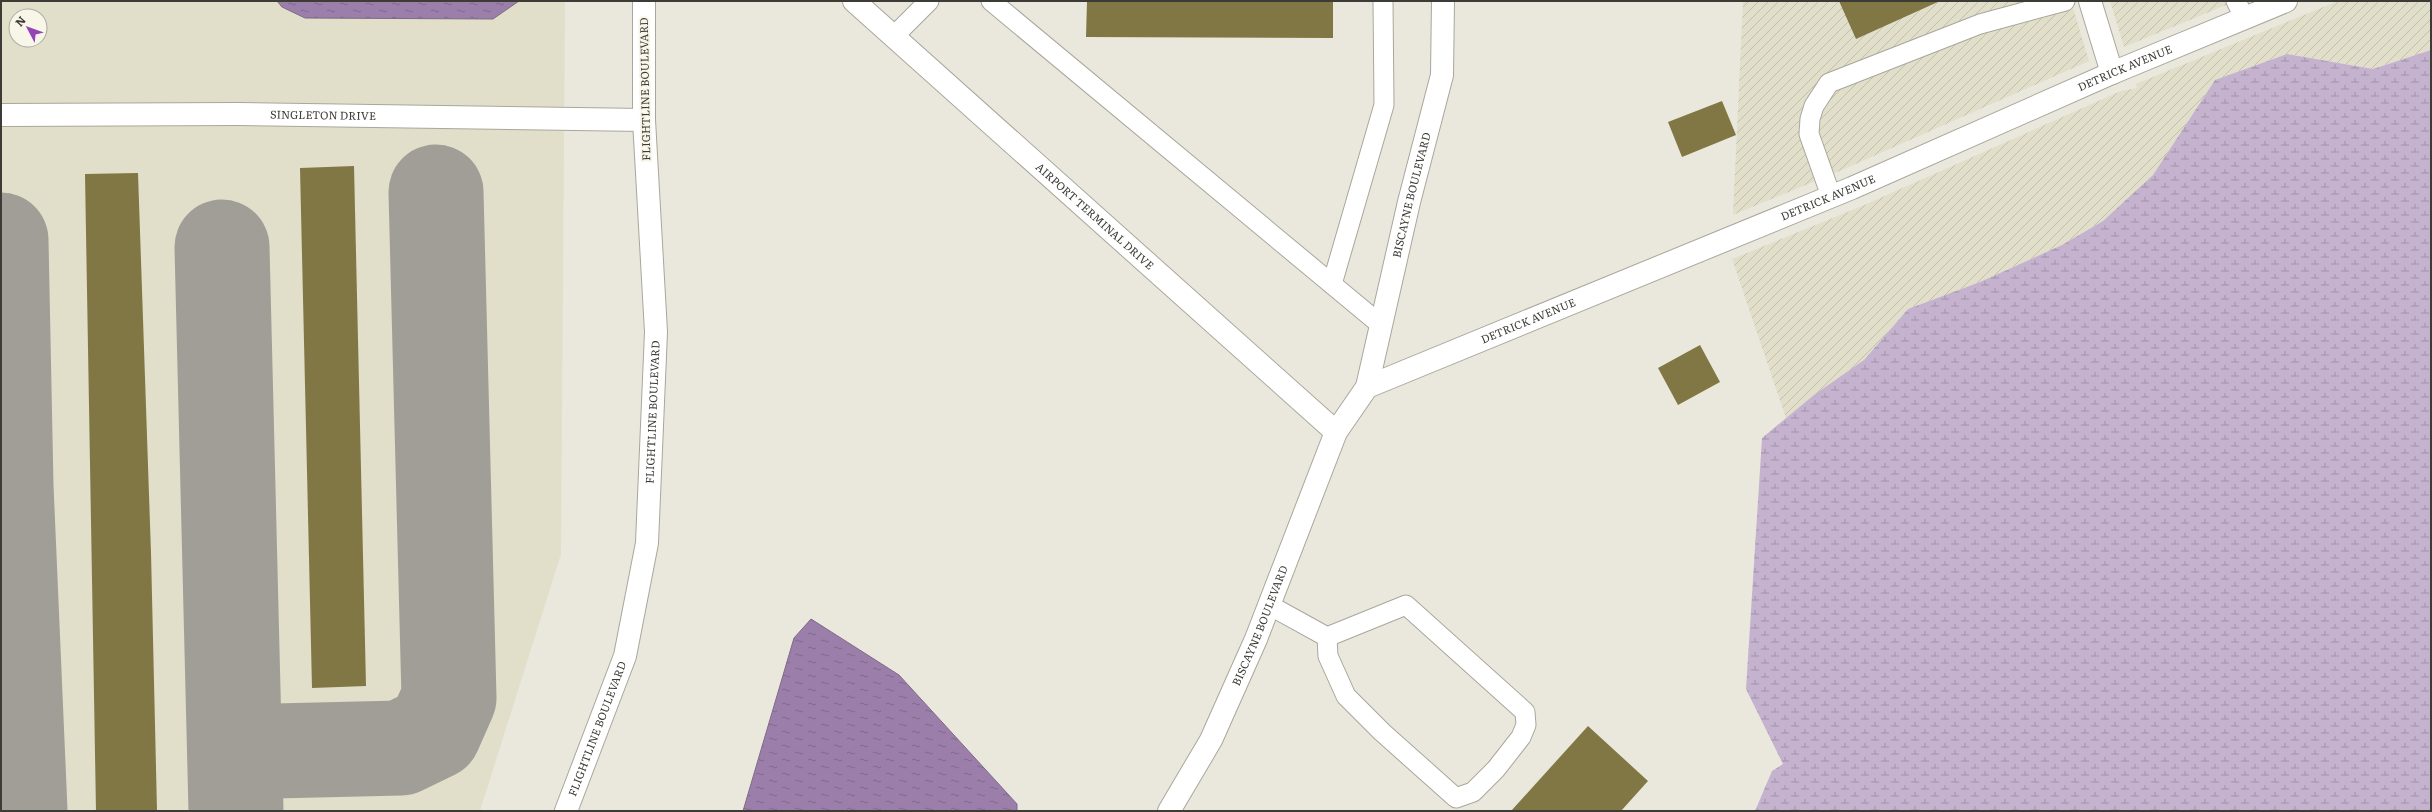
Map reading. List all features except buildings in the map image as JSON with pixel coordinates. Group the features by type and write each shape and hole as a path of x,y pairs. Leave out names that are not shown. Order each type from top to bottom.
{"street":[{"name":"FLIGHTLINE BOULEVARD","path":"566,811 625,656 647,543 656,332 644,120 644,1"},
{"name":"AIRPORT TERMINAL DRIVE","path":"854,1 1336,432"},
{"name":"BISCAYNE BOULEVARD","path":"1169,811 1211,740 1269,605 1336,432 1367,387 1409,202 1442,75 1443,1"},
{"path":"2090,1 2112,72"},
{"name":"DETRICK AVENUE","path":"1367,387 1831,196 2112,72 2241,10 2286,1"},
{"name":"SINGLETON DRIVE","path":"1,115 238,114 644,120"}],"lane":[{"path":"894,36 929,1"},
{"path":"991,1 1380,325"},
{"path":"1332,284 1384,105 1383,1"},
{"path":"1831,196 1809,134 1810,119 1814,106 1829,83 1980,24 2066,1"},
{"path":"1269,605 1327,637"},
{"path":"1406,605 1525,712 1526,725 1521,738 1496,769 1473,792 1456,798 1382,732 1346,696 1328,656 1327,637 1406,605"}],"shaded area":[{"path":"1,1 565,1 561,554 480,811 1,811"},
{"path":"1743,1 2071,1 2089,61 1842,170 1733,215"},
{"path":"2110,1 2236,1 2124,47"},
{"path":"2338,1 2431,1 2431,50 2373,69 2287,54 2215,80 2153,175 2103,221 2062,245 1980,282 1908,309 1864,360 1786,418 1732,259 1862,206 2121,91 2137,88 2136,84"}],"green space":[{"path":"2431,50 2431,811 1755,811 1772,771 1783,764 1746,689 1762,438 1814,395 1864,360 1908,309 1980,282 2062,245 2103,221 2153,175 2215,80 2287,54 2373,69"}],"water":[{"path":"277,1 519,1 493,19 305,18 282,7"},
{"path":"811,619 899,675 1017,804 1017,811 743,811 794,638"}],"taxiway":[{"path":"235,752 401,748 434,732 449,698 436,192"},
{"path":"1,240 6,486 20,811"},
{"path":"222,247 236,811"}]}
